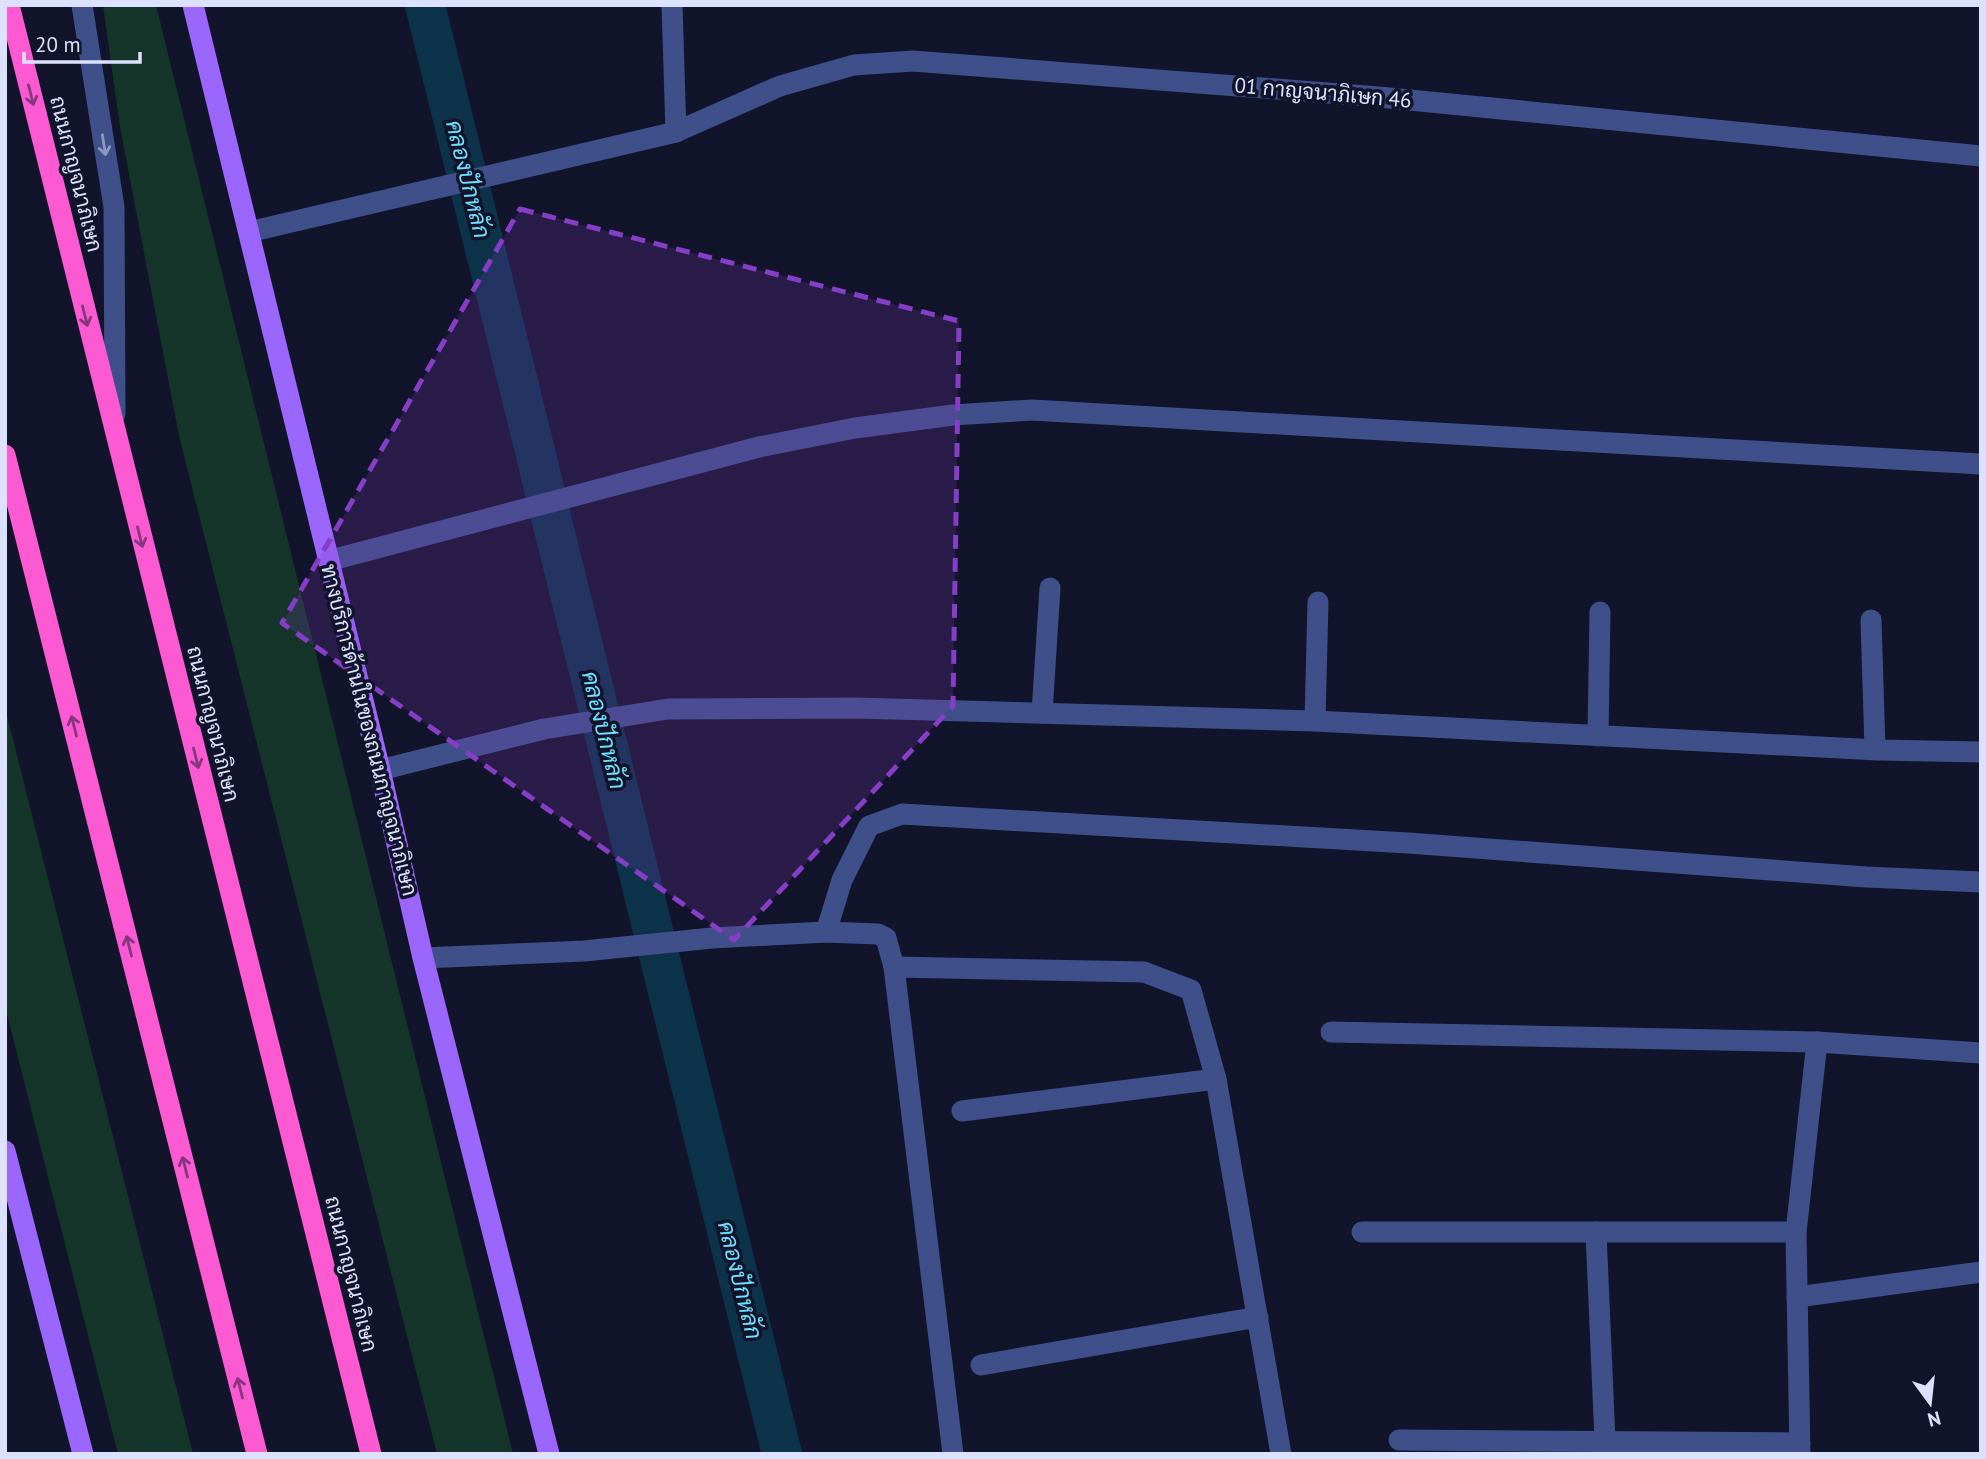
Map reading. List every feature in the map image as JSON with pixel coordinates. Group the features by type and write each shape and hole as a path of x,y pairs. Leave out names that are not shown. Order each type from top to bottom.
{"highway":[{"name":"ถนนกาญจนาภิเษก","path":"9,5 371,1454"},
{"path":"5,455 257,1454"}],"main road":[{"name":"ทางบริการด้านในของถนนกาญจนาภิเษก","path":"193,5 380,770 423,958 549,1454"},
{"path":"5,1151 83,1454"}],"street":[{"path":"82,5 114,207 115,436"},
{"path":"672,5 676,132"},
{"name":"01 กาญจนาภิเษก 46","path":"250,232 676,132 780,86 854,65 913,61 1365,96 1981,156"},
{"path":"328,561 613,488 759,447 855,428 953,415 1032,410 1981,464"},
{"path":"1042,713 1050,588"},
{"path":"1315,721 1318,602"},
{"path":"1598,736 1600,612"},
{"path":"1871,620 1875,749"},
{"path":"380,770 544,729 668,709 856,708 1315,721 1981,752"},
{"path":"826,932 842,880 869,826 902,814 1408,843 1867,877 1981,882"},
{"path":"423,958 584,951 712,938 826,932 878,934 886,938 894,967 954,1454"},
{"path":"894,967 1144,972 1191,990 1216,1079 1281,1454"},
{"path":"1331,1032 1817,1042 1981,1053"},
{"path":"1399,1440 1800,1449 1796,1232 1817,1042"},
{"path":"962,1111 1216,1079"},
{"path":"1362,1232 1796,1232"},
{"path":"1595,1232 1597,1445"},
{"path":"1797,1297 1981,1272"},
{"path":"981,1365 1258,1317"}],"highlighted area":[{"path":"520,209 959,321 953,706 734,940 282,623"}],"green space":[{"path":"103,5 156,5 513,1454 437,1454 179,436 120,127"},
{"path":"5,708 193,1454 118,1454 5,1006"}],"waterway":[{"name":"คลองปักหลัก","path":"425,5 782,1454"}]}
